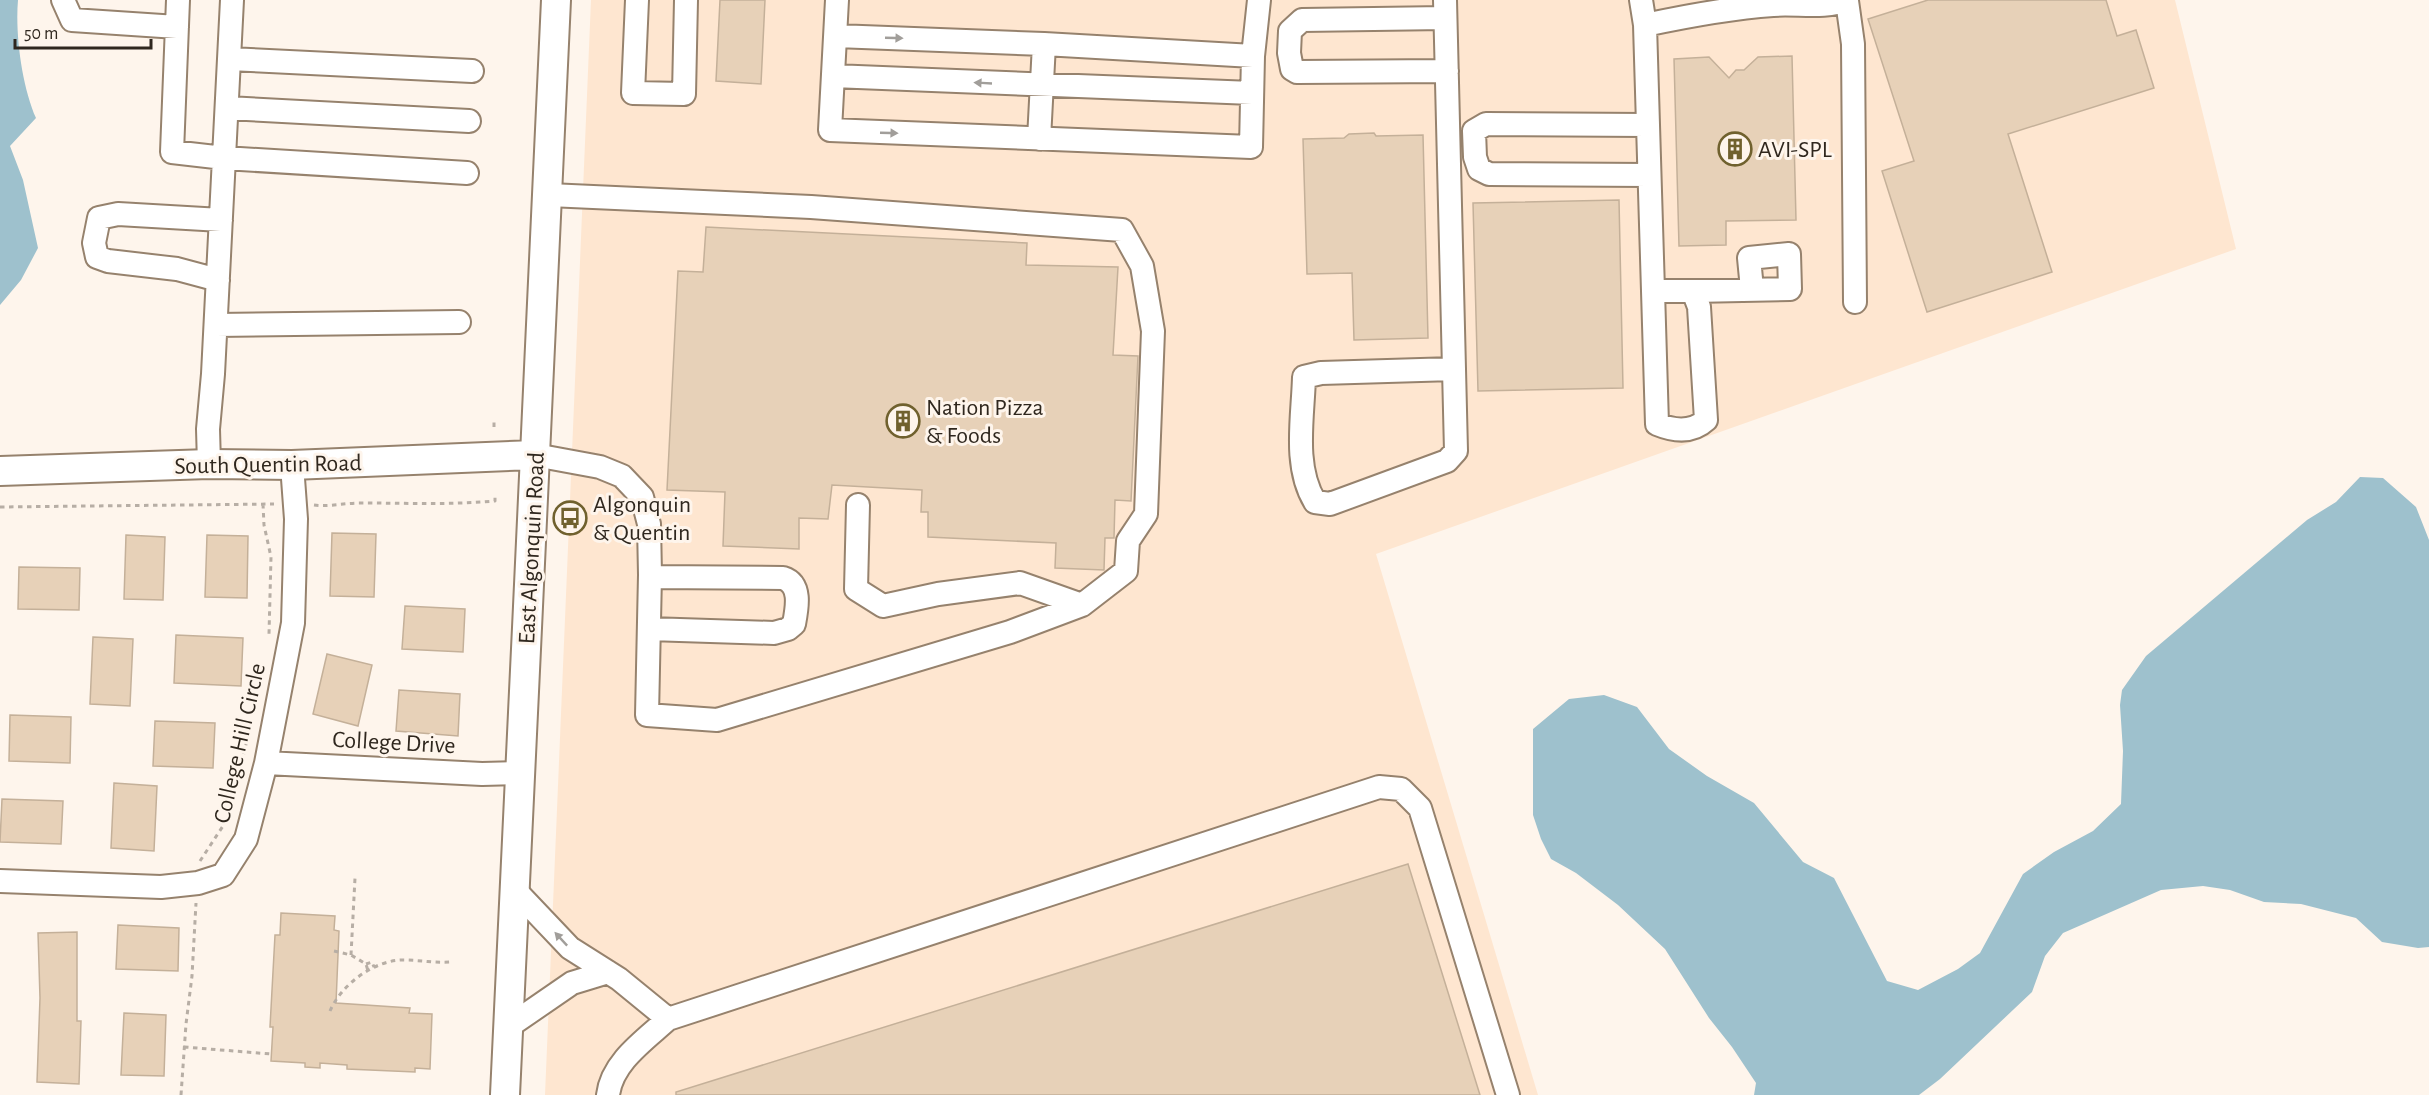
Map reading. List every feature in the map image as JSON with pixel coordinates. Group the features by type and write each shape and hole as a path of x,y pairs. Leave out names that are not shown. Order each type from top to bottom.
{"main road":[{"name":"East Algonquin Road","path":"506,1095 519,773 549,195 556,0"},
{"name":"South Quentin Road","path":"0,471 209,464 292,465 535,455"}],"street":[{"path":"63,0 72,20 177,27"},
{"path":"178,0 172,152 224,158 467,173"},
{"path":"209,464 208,429 216,325 232,0"},
{"path":"637,0 633,93 684,94 686,0"},
{"path":"837,0 830,130 1251,147 1253,56 1259,0"},
{"path":"1641,0 1645,25 1657,424 1671,430 1697,428 1706,420 1700,307 1693,291"},
{"path":"1645,25 1710,12 1774,5 1823,4 1846,0 1853,44 1855,302"},
{"path":"1447,71 1297,72 1292,69 1289,53 1290,31 1302,20 1445,9 1447,71 1456,451 1447,460 1330,504 1315,502 1307,489 1301,463 1304,377 1321,373 1454,369"},
{"path":"836,36 1044,44 1253,56"},
{"path":"1039,139 1044,44"},
{"path":"229,59 472,71"},
{"path":"833,76 1252,93"},
{"path":"227,108 469,121"},
{"path":"1647,125 1486,124 1474,131 1475,157 1479,169 1489,174 1649,175"},
{"path":"535,455 600,467 622,476 642,497 649,524 647,715 717,720 1010,632 1082,605 1126,571 1128,541 1146,514 1153,331 1142,266 1122,230 811,207 549,195"},
{"path":"218,279 177,269 103,259 97,257 94,243 99,218 118,214 221,219"},
{"path":"1653,291 1752,289"},
{"path":"216,325 459,322"},
{"name":"College Hill Circle","path":"0,881 161,887 198,883 223,875 246,839 266,763 293,623 296,519 292,465"},
{"path":"858,505 856,589 883,606 938,594 1020,583 1082,605"},
{"path":"649,629 774,633 788,629 794,624 796,611 795,586 791,580 783,578 650,577"},
{"name":"College Drive","path":"266,763 482,774 519,773"},
{"path":"608,1095 610,1081 631,1052 668,1019 1379,787 1401,789 1420,808 1508,1095"},
{"path":"514,889 570,948 608,972 668,1019"},
{"path":"508,1027 572,983 608,972"}],"path":[{"path":"494,427 494,422 497,422"},
{"path":"0,507 294,503 324,506 350,503 469,504 495,501 495,497"},
{"path":"263,504 264,525 271,557 268,642"},
{"path":"180,1095 192,986 200,858 223,826 231,807 251,724"},
{"path":"351,955 355,878"},
{"path":"333,951 351,955 366,964 368,971"},
{"path":"330,1011 342,992 374,968 402,960 450,962"},
{"path":"366,964 372,962 374,968"},
{"path":"184,1047 271,1053"}],"shaded area":[{"path":"591,0 2175,0 2236,249 1376,554 1538,1095 545,1095"}],"water":[{"path":"0,0 18,0 21,60 27,91 36,118 10,146 23,180 38,248 21,280 0,305"},
{"path":"2360,477 2383,478 2416,507 2429,540 2429,947 2418,948 2382,942 2356,918 2301,904 2264,902 2230,890 2203,886 2161,890 2063,933 2045,956 2032,992 1940,1079 1919,1095 1754,1095 1756,1083 1709,1018 1665,949 1618,905 1576,873 1551,859 1541,839 1533,815 1533,729 1569,699 1604,695 1637,707 1669,749 1707,776 1754,803 1803,862 1834,878 1887,981 1918,990 1958,969 1980,953 2023,874 2054,852 2093,831 2121,804 2123,751 2120,705 2122,690 2146,656 2307,520 2336,502"}],"building":[{"path":"720,0 765,0 761,84 716,81"},
{"path":"1928,0 2106,0 2117,36 2136,30 2154,88 2008,134 2052,272 1927,312 1882,171 1914,161 1868,19"},
{"name":"AVI-SPL","path":"1792,56 1796,220 1726,221 1726,245 1679,246 1674,59 1709,57 1729,78 1736,70 1744,70 1758,57"},
{"path":"1374,133 1376,136 1423,135 1428,338 1354,340 1352,273 1307,274 1303,139 1344,138 1349,134"},
{"path":"1619,200 1623,388 1478,391 1473,203"},
{"name":"Nation Pizza & Foods","path":"706,227 1027,243 1026,265 1118,267 1113,355 1138,356 1131,501 1115,500 1114,538 1105,538 1104,570 1055,568 1056,543 928,537 928,512 921,512 922,490 832,485 828,519 799,518 799,549 723,546 725,492 667,490 678,271 703,272"},
{"path":"332,533 376,534 374,597 330,596"},
{"path":"126,535 165,537 163,600 124,599"},
{"path":"207,535 248,536 247,598 205,597"},
{"path":"19,567 80,568 79,610 18,609"},
{"path":"405,606 465,609 463,652 402,649"},
{"path":"176,635 243,638 241,686 174,683"},
{"path":"93,637 133,639 130,706 90,704"},
{"path":"327,654 372,665 358,726 313,714"},
{"path":"399,690 460,694 458,736 396,731"},
{"path":"10,715 71,717 70,763 9,761"},
{"path":"155,721 215,723 213,768 153,766"},
{"path":"114,783 157,786 154,851 111,848"},
{"path":"2,799 63,801 61,844 0,842"},
{"path":"1408,864 1480,1095 676,1095 676,1092"},
{"path":"281,913 335,916 334,930 339,931 336,1003 410,1008 409,1013 432,1014 430,1069 415,1068 415,1072 347,1069 347,1065 320,1063 320,1068 305,1067 305,1063 271,1061 273,1027 270,1027 275,935 280,935"},
{"path":"118,925 179,928 178,971 116,969"},
{"path":"77,932 77,1021 81,1021 79,1084 37,1082 40,998 38,933"},
{"path":"124,1013 166,1015 164,1076 121,1075"}],"place":[{"name":"AVI-SPL","path":"1735,149"},
{"name":"Nation Pizza & Foods","path":"903,421"},
{"name":"Algonquin & Quentin","path":"570,518"}]}
